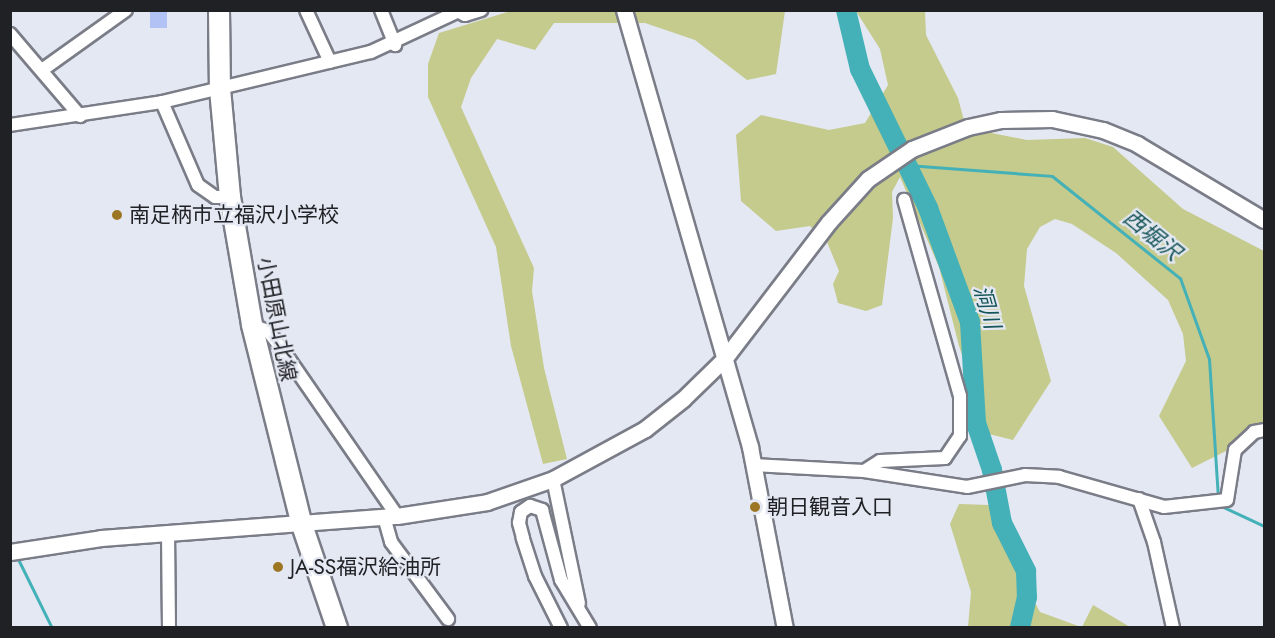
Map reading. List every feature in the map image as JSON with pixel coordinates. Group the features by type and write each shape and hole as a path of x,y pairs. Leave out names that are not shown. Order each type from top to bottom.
{"main road":[{"name":"小田原山北線","path":"219,10 220,89 230,197 252,325 302,525 337,627"}],"street":[{"path":"42,70 126,10"},
{"path":"306,10 330,62"},
{"path":"381,10 395,45"},
{"path":"10,125 162,102 220,89 395,45 458,11 481,10"},
{"path":"624,10 725,358 753,465 785,627"},
{"path":"10,34 80,116"},
{"path":"162,102 198,185 215,196 230,197"},
{"path":"14,551 168,532 302,525 390,517 513,495 547,481 645,429 725,358 829,222 890,162 968,127 1001,120 1052,119 1103,130 1137,144 1264,220"},
{"path":"864,471 880,461 945,458 960,436 960,396 904,200"},
{"path":"252,325 268,331 282,349 390,517 391,542 448,619"},
{"path":"753,465 864,471 967,487 1025,475 1059,477 1164,507 1227,500 1235,450 1254,432 1264,430"},
{"path":"547,481 587,623"},
{"path":"1139,499 1154,542 1173,627"},
{"path":"561,627 535,576 519,523 530,506 542,510 561,580 587,623"},
{"path":"168,532 170,627"}],"green space":[{"path":"511,11 785,11 776,74 747,80 695,40 645,23 554,23 535,50 497,39 471,78 461,107 534,268 532,291 544,368 567,459 543,464 511,346 496,247 428,97 428,64 439,33"},
{"path":"856,11 925,11 926,35 958,98 966,128 1027,140 1085,138 1113,147 1183,209 1264,251 1264,432 1192,468 1159,416 1186,361 1183,334 1168,300 1116,253 1072,224 1055,219 1040,227 1027,249 1024,286 1051,381 1013,440 989,434 959,346 939,267 900,177 892,192 893,218 882,305 866,311 838,303 833,284 839,271 827,242 810,226 776,231 741,201 736,135 761,115 829,130 865,123 888,85 880,49"},
{"path":"959,504 989,505 998,536 1040,612 1081,627 968,627 971,592 950,524"},
{"path":"1093,605 1130,627 1082,627"}],"building":[{"path":"150,10 167,10 167,28 150,28"}],"waterway":[{"name":"洞川","path":"846,10 860,69 928,208 970,322 976,423 992,470 1002,523 1026,571 1027,597 1020,628"},
{"name":"西堀沢","path":"907,165 1052,176 1180,278 1209,359 1218,499"},
{"name":"西堀沢","path":"1219,505 1264,526"},
{"path":"17,557 52,628"}],"place":[{"name":"南足柄市立福沢小学校","path":"117,215"},
{"name":"朝日観音入口","path":"755,507"},
{"name":"JA-SS福沢給油所","path":"278,567"}]}
